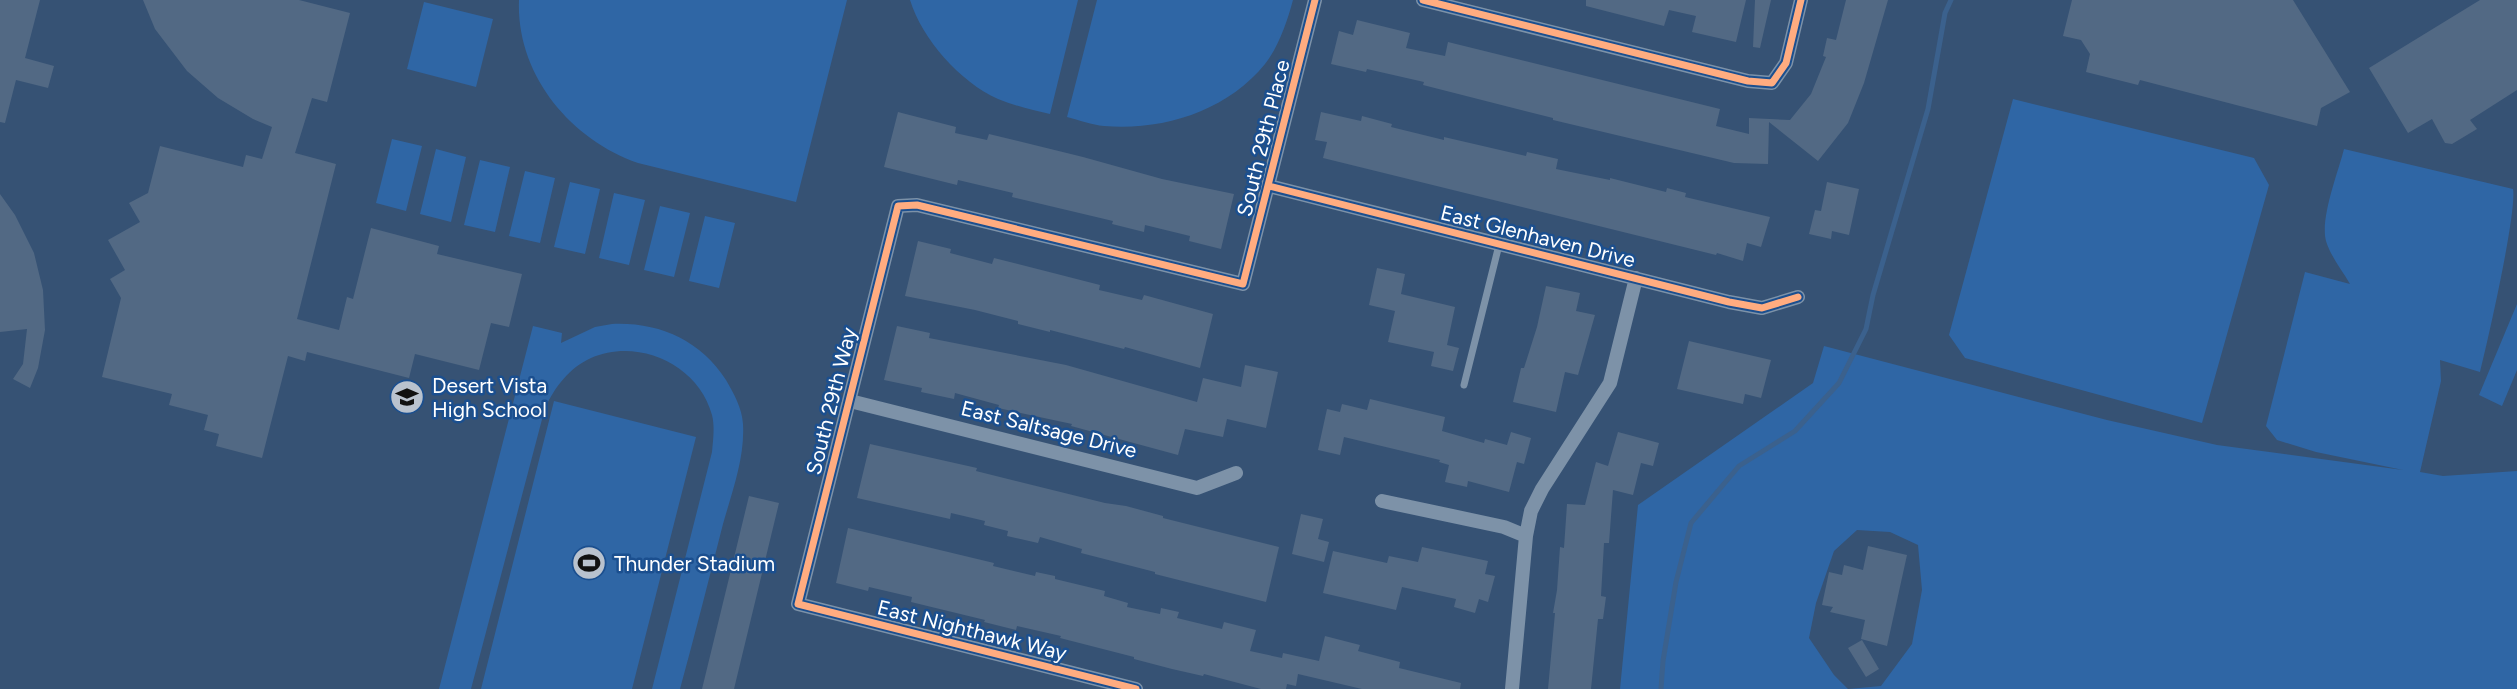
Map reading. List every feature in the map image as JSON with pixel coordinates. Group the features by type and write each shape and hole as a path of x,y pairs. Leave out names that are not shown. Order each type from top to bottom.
{"street":[{"name":"South 29th Place","path":"898,206 918,205 1243,284 1315,0"},
{"path":"1423,0 1748,81 1772,83 1786,63 1801,0"},
{"name":"East Glenhaven Drive","path":"1269,186 1762,308 1798,297"},
{"name":"South 29th Way","path":"799,604 898,206"},
{"path":"1512,689 1525,536 1531,510 1610,383 1636,278"},
{"name":"East Saltsage Drive","path":"850,401 1197,488 1236,473"},
{"path":"1382,501 1504,527 1525,536"},
{"name":"East Nighthawk Way","path":"799,604 1136,689"}],"lane":[{"path":"1464,385 1499,244"}],"shaded area":[{"path":"519,0 847,0 796,202 638,163 590,138 552,100 537,78 520,27"},
{"path":"910,0 1078,0 1050,114 998,99 970,82 933,44 923,30"},
{"path":"1097,0 1293,0 1282,34 1270,57 1250,80 1232,94 1213,106 1171,121 1126,127 1099,125 1067,117"},
{"path":"424,2 493,19 476,87 407,69"},
{"path":"2013,99 2254,158 2269,185 2202,423 1965,358 1949,335"},
{"path":"392,139 422,146 406,211 376,203"},
{"path":"436,149 466,157 451,222 420,214"},
{"path":"2344,149 2513,189 2511,223 2480,372 2440,360 2441,381 2420,472 2443,476 2517,471 2517,689 1848,689 1620,689 1638,505 1813,383 1824,346 2107,420 2217,445 2403,470 2316,452 2277,440 2266,426 2305,272 2350,284 2331,252 2325,231 2327,208","holes":["1857,530 1890,532 1918,545 1922,590 1912,644 1881,686 1848,689 1834,675 1809,638 1816,603 1834,551"]},
{"path":"480,160 510,167 495,232 464,225"},
{"path":"525,171 555,178 540,243 509,236"},
{"path":"570,182 600,189 585,254 554,247"},
{"path":"614,193 645,200 629,265 599,258"},
{"path":"660,206 690,213 674,277 644,270"},
{"path":"705,216 735,223 719,288 689,281"},
{"path":"2517,304 2517,370 2502,406 2479,395"},
{"path":"612,324 662,330 691,344 716,366 726,380 742,418 742,449 737,475 680,689 652,689 712,452 713,420 705,397 680,369 647,354 628,351 609,352 583,362 564,379 549,400 471,689 439,689 533,326 562,333 561,343 595,327"},
{"name":"Thunder Stadium","path":"554,401 696,437 632,689 481,689"}],"building":[{"path":"0,0 40,0 25,58 54,66 48,88 16,80 5,123 0,122"},
{"path":"143,0 299,0 350,13 327,102 312,98 295,153 336,164 297,319 339,330 347,297 353,299 371,228 439,246 437,254 522,274 509,327 491,323 479,370 415,354 409,378 307,352 305,361 288,356 262,458 216,446 219,434 204,430 208,415 169,405 172,394 102,377 121,298 110,279 125,270 108,240 140,222 129,203 148,193 160,146 243,167 246,155 262,159 272,127 218,98 187,71 155,29"},
{"path":"1586,0 1746,0 1736,42 1692,32 1696,16 1669,10 1664,26 1586,6"},
{"path":"1755,0 1771,0 1760,48 1753,47"},
{"path":"1846,0 1888,0 1864,83 1848,123 1818,161 1769,122 1768,164 1734,163 1553,120 1423,85 1424,82 1331,64 1339,31 1353,35 1357,20 1410,33 1406,48 1445,56 1448,42 1720,109 1716,126 1749,134 1749,118 1790,120 1811,94 1826,57 1823,56 1827,38 1836,40"},
{"path":"2072,0 2293,0 2350,92 2321,108 2317,126 2140,80 2138,85 2086,72 2090,54 2081,40 2063,36"},
{"path":"2480,0 2517,0 2517,90 2470,120 2477,129 2452,144 2445,143 2432,119 2408,133 2369,68"},
{"path":"898,112 956,127 955,133 987,140 989,134 1162,179 1234,194 1221,249 1189,241 1190,236 1145,225 1144,232 1112,224 1113,221 1012,197 1013,193 958,180 957,185 884,167"},
{"path":"1321,112 1361,121 1362,116 1392,124 1391,127 1444,140 1444,137 1526,156 1527,152 1558,159 1556,169 1610,178 1666,192 1667,188 1686,193 1685,197 1770,217 1761,247 1747,243 1743,261 1717,253 1716,255 1323,158 1327,142 1315,140"},
{"path":"1827,182 1859,189 1849,235 1832,231 1831,239 1809,234 1815,210 1821,211"},
{"path":"0,194 15,215 34,253 43,290 45,330 38,368 30,388 13,379 23,364 27,329 0,332"},
{"path":"918,241 951,249 950,253 992,264 994,258 1100,285 1099,290 1142,300 1144,295 1213,314 1200,368 1125,347 1124,349 1018,324 1018,321 975,310 905,296"},
{"path":"1377,268 1405,274 1401,294 1455,307 1447,345 1459,348 1453,371 1431,366 1434,352 1388,342 1395,311 1369,305"},
{"path":"1546,286 1580,293 1576,311 1595,315 1578,375 1565,372 1556,412 1513,402 1521,368 1524,368 1537,327"},
{"path":"897,326 930,333 929,338 1066,365 1197,402 1203,378 1241,387 1245,365 1278,372 1266,428 1227,419 1223,437 1185,429 1178,455 1071,426 1072,424 998,408 999,405 955,393 954,399 921,392 922,388 884,380"},
{"path":"1689,341 1771,360 1761,398 1745,394 1743,404 1677,389"},
{"path":"1370,399 1445,417 1442,431 1484,443 1485,439 1507,445 1511,432 1531,438 1524,464 1517,462 1509,492 1468,481 1467,487 1445,482 1449,465 1439,462 1440,460 1344,437 1340,455 1318,450 1327,409 1340,412 1342,404 1367,410"},
{"path":"1618,432 1659,443 1653,466 1641,463 1633,495 1613,490 1609,543 1604,543 1601,596 1606,597 1603,619 1598,619 1591,689 1548,689 1553,613 1560,547 1564,548 1567,504 1585,505 1596,462 1608,466"},
{"path":"870,444 977,468 976,471 1126,506 1279,547 1266,602 1081,553 1082,549 1040,537 1038,543 1007,536 1008,531 984,525 985,521 951,513 950,519 857,498"},
{"path":"749,496 779,503 734,689 702,689"},
{"path":"1301,514 1323,519 1318,539 1329,542 1324,562 1292,554"},
{"path":"848,528 994,563 993,566 1035,576 1036,572 1055,576 1055,579 1105,591 1104,596 1128,603 1127,607 1160,614 1161,608 1179,612 1177,618 1222,629 1224,622 1256,630 1250,651 1282,658 1283,653 1319,661 1325,636 1360,645 1358,651 1400,662 1399,668 1461,683 1460,689 1362,689 1298,674 1296,686 1287,684 1286,689 1261,689 1134,659 1060,638 1061,636 1017,626 1016,630 984,622 985,620 911,602 912,597 836,583"},
{"path":"1868,546 1907,555 1887,646 1861,639 1865,620 1830,612 1833,607 1822,605 1829,572 1842,575 1844,565 1863,570"},
{"path":"1422,547 1488,561 1485,574 1495,576 1488,602 1479,599 1475,613 1454,607 1456,599 1402,587 1396,610 1323,593 1333,551 1387,563 1389,556 1418,562"},
{"path":"1862,640 1879,669 1866,677 1848,648"}],"waterway":[{"path":"1661,689 1676,582 1691,523 1739,466 1795,431 1839,383 1866,329 1873,295 1928,109 1945,13 1951,0"}],"cycle path":[{"path":"1136,689 798,604 898,206 917,205 1243,284 1315,0"},
{"path":"1423,0 1748,81 1772,83 1786,63 1801,0"},
{"path":"1269,186 1729,302 1762,308 1798,297"}],"place":[{"name":"Desert Vista High School","path":"407,397"},
{"name":"Thunder Stadium","path":"589,563"}]}
